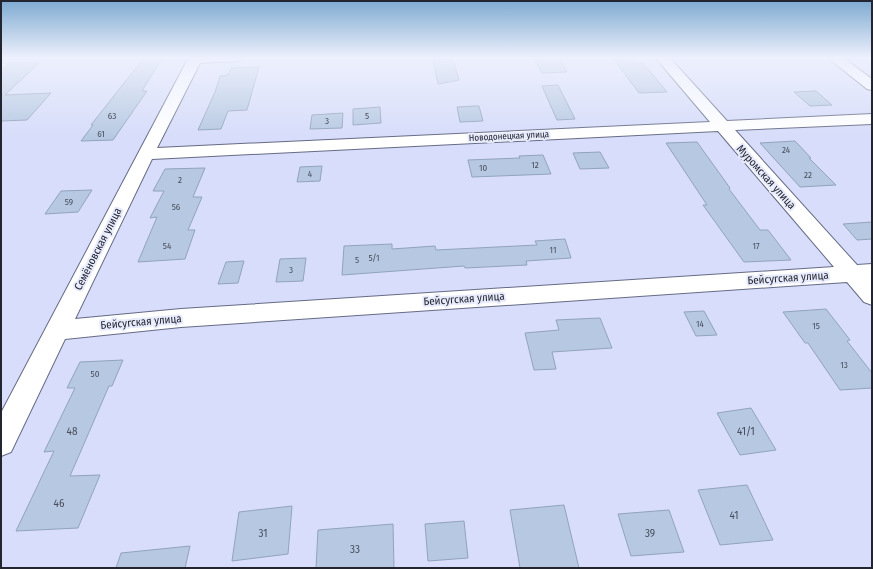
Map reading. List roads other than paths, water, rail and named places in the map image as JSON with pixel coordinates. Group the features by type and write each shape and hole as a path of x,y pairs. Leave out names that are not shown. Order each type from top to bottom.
{"street":[{"name":"Семёновская улица","path":"1,442 182,84"},
{"name":"Муромская улица","path":"684,84 722,127 862,273 872,296"},
{"name":"Новодонецкая улица","path":"146,154 364,142 722,127 872,119"},
{"name":"Бейсугская улица","path":"57,330 181,318 862,273"}]}
